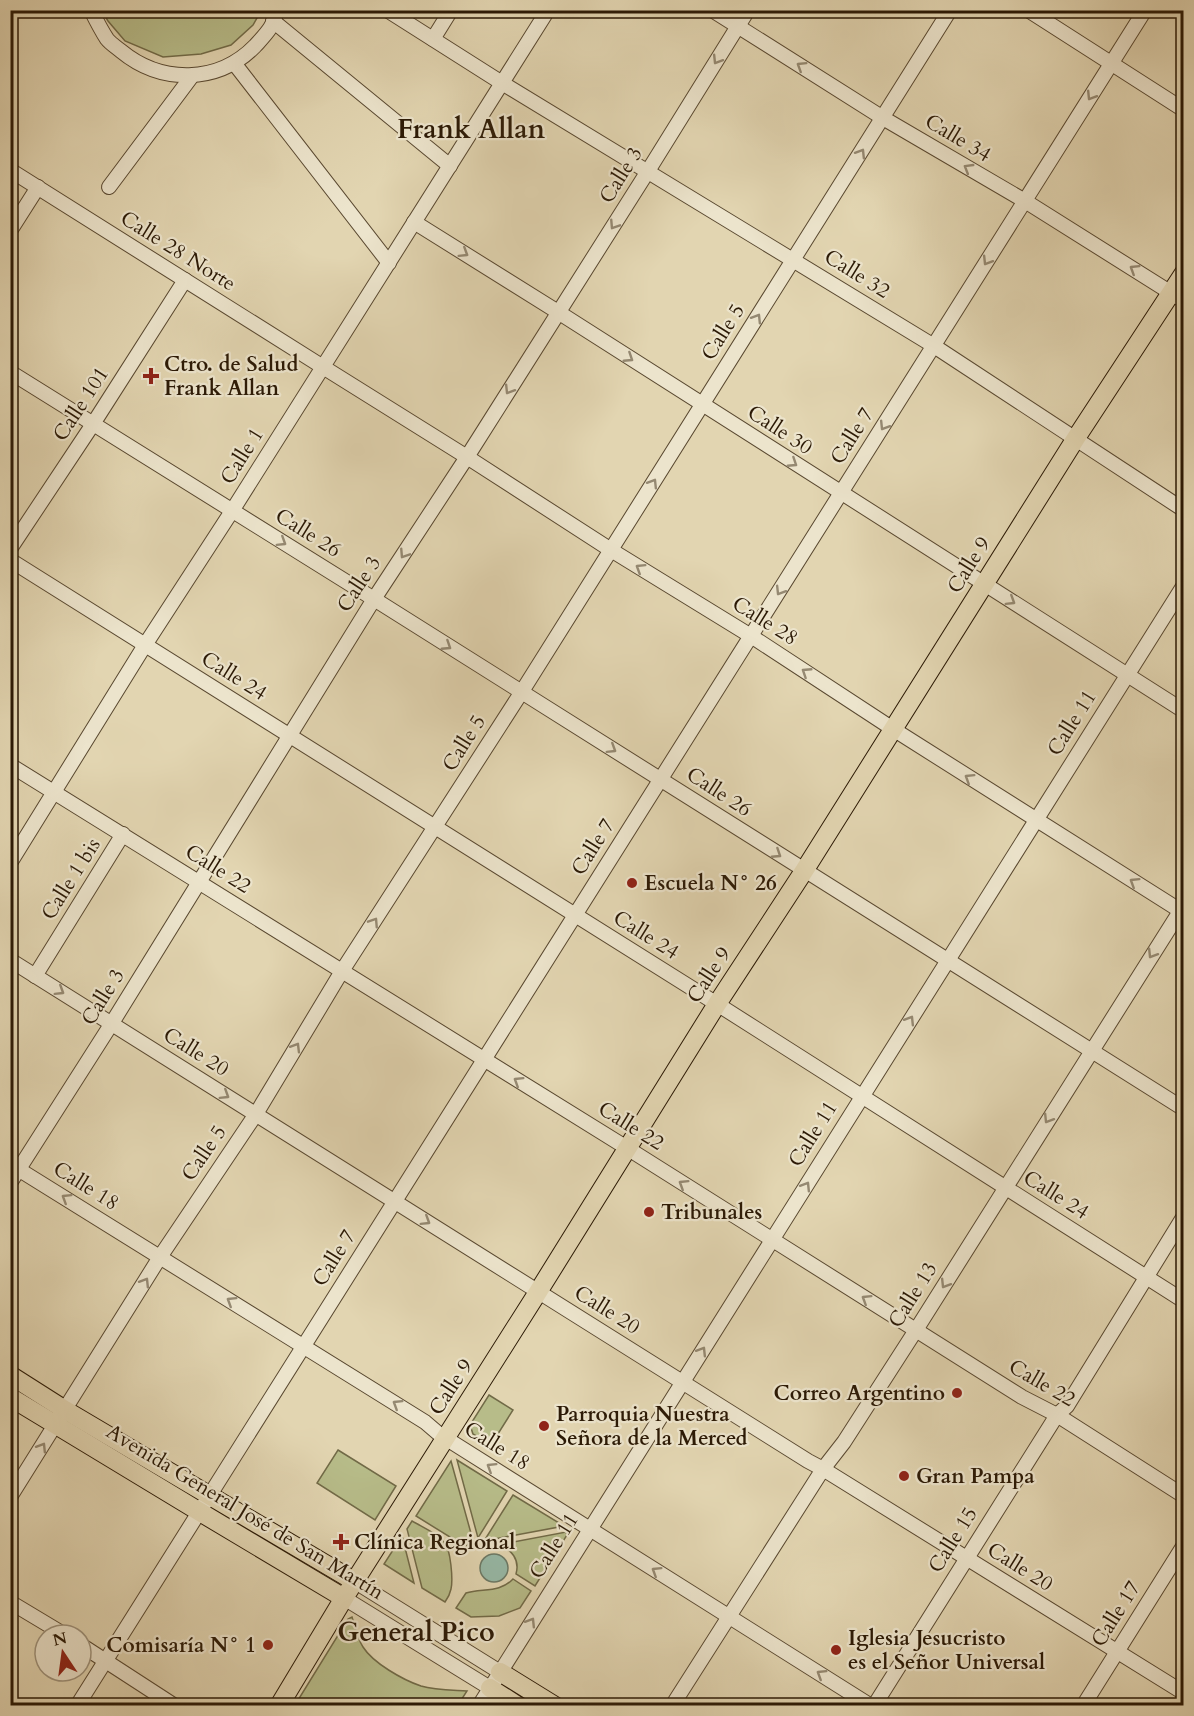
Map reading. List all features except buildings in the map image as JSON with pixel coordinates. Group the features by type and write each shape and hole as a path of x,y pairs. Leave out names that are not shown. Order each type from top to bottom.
{"main road":[{"name":"Calle 9","path":"279,1706 354,1581 1076,438 1177,297 1184,273"},
{"name":"Avenida General José de San Martín","path":"10,1375 61,1417 200,1512 344,1598"},
{"name":"Avenida General José de San Martín","path":"10,1397 61,1417 210,1495 354,1581"},
{"name":"Avenida General José de San Martín","path":"500,1672 555,1706"},
{"name":"Avenida General José de San Martín","path":"490,1688 518,1706"}],"street":[{"path":"90,10 108,40 134,62 163,72 192,76 212,72 234,63 268,32 274,16 450,166"},
{"name":"Calle 32","path":"387,10 502,83 934,346 1184,510"},
{"path":"433,39 451,10"},
{"name":"Calle 1","path":"10,863 145,645 323,368 548,10"},
{"name":"Calle 34","path":"712,10 883,118 1025,201 1177,297"},
{"name":"Calle 3","path":"10,1183 15,1167 112,1023 374,599 648,171 748,10"},
{"name":"Calle 5","path":"10,1497 160,1257 256,1114 342,971 521,693 950,10"},
{"path":"1028,10 1184,110"},
{"name":"Calle 7","path":"77,1706 1145,10"},
{"path":"234,63 389,263"},
{"path":"109,187 192,76"},
{"name":"Calle 28 Norte","path":"10,170 323,368"},
{"path":"10,231 38,187"},
{"name":"Calle 30","path":"414,222 1184,711"},
{"name":"Calle 101","path":"10,549 185,280"},
{"name":"Calle 28","path":"323,368 467,456 1036,820 1182,910"},
{"name":"Calle 26","path":"10,372 1184,1109"},
{"name":"Calle 24","path":"10,560 1184,1301"},
{"name":"Calle 11","path":"479,1706 1184,585"},
{"name":"Calle 22","path":"10,765 1184,1496"},
{"name":"Calle 1 bis","path":"35,976 123,834"},
{"name":"Calle 13","path":"672,1706 823,1468 844,1442 916,1330 1182,910"},
{"name":"Calle 20","path":"10,960 1184,1694"},
{"name":"Calle 18","path":"15,1167 426,1422 444,1438 872,1706"},
{"name":"Calle 15","path":"872,1706 1057,1415 1067,1406 1184,1216"},
{"name":"Calle 17","path":"1083,1706 1184,1545"},
{"name":"Avenida General José de San Martín","path":"354,1581 500,1672"},
{"name":"Avenida General José de San Martín","path":"344,1598 490,1688"},
{"path":"10,1602 45,1623"},
{"path":"93,1652 175,1706"}],"green space":[{"path":"102,11 261,11 253,25 231,45 201,54 163,57 125,41"},
{"path":"489,1395 513,1410 491,1445 473,1434 470,1425"},
{"path":"338,1450 396,1486 375,1520 317,1483"},
{"path":"457,1460 507,1491 478,1538"},
{"path":"451,1461 472,1537 466,1547 416,1516"},
{"path":"513,1495 564,1526 484,1541"},
{"path":"412,1521 429,1530 446,1546 452,1579 451,1591 445,1602 422,1588 407,1529"},
{"path":"566,1532 567,1535 535,1586 516,1574 517,1564 514,1556 507,1549 498,1545"},
{"path":"402,1536 414,1583 384,1564"},
{"path":"513,1579 531,1591 520,1608 499,1616 471,1617 456,1608 466,1593 497,1588"},
{"path":"352,1617 361,1644 381,1665 421,1686 467,1691 458,1705 295,1705 348,1619"}],"shaded area":[{"path":"494,1554 504,1558 508,1568 504,1578 494,1582 484,1578 480,1568 484,1558"}],"place":[{"name":"Ctro. de Salud Frank Allan","path":"151,376"},
{"name":"Escuela N° 26","path":"632,883"},
{"name":"Tribunales","path":"649,1212"},
{"name":"Correo Argentino","path":"957,1393"},
{"name":"Parroquia Nuestra Señora de la Merced","path":"544,1426"},
{"name":"Gran Pampa","path":"904,1476"},
{"name":"Clínica Regional","path":"341,1542"},
{"name":"Comisaría N° 1","path":"268,1645"},
{"name":"Iglesia Jesucristo es el Señor Universal","path":"836,1650"}],"district":[{"name":"Frank Allan","path":"471,129"},
{"name":"General Pico","path":"416,1632"}]}
